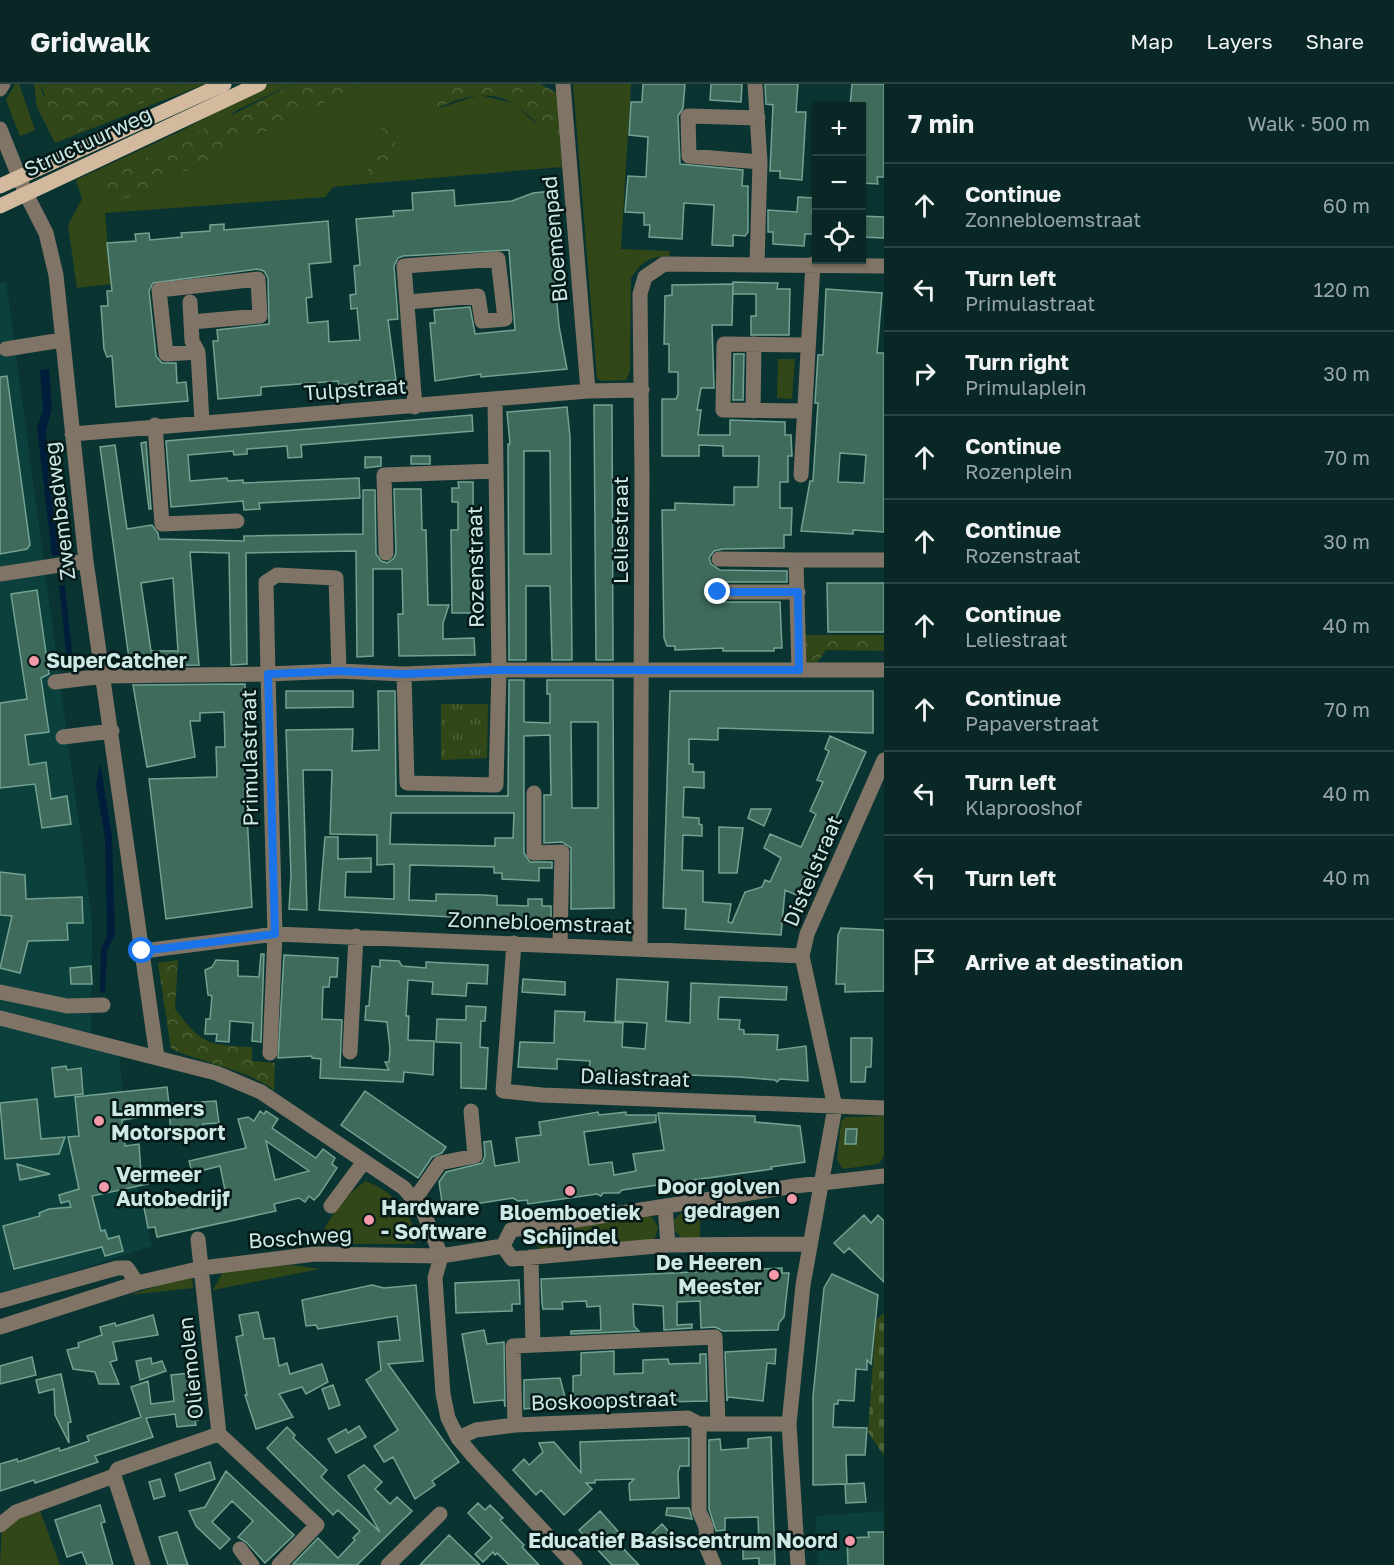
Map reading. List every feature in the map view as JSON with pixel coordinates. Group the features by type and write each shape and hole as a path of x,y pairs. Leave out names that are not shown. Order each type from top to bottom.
{"main road":[{"name":"Structuurweg","path":"0,186 224,84"},
{"name":"Structuurweg","path":"0,206 260,84"}],"street":[{"path":"0,89 3,84"},
{"name":"Bloemenpad","path":"563,84 588,391"},
{"path":"755,84 760,162 757,265"},
{"path":"758,118 688,116 689,156 760,162"},
{"name":"Zwembadweg","path":"0,129 26,194 46,233 56,275 86,561 158,1057"},
{"path":"408,302 478,296 482,321 505,319 498,260 404,266 415,407"},
{"path":"642,390 640,294 645,277 664,264 884,266"},
{"path":"801,475 813,264"},
{"path":"191,322 260,316 258,279 159,290 166,354 198,352"},
{"path":"190,302 192,341 198,352 202,422"},
{"path":"6,349 62,340"},
{"path":"804,411 723,410 724,344 807,345"},
{"path":"753,411 754,344"},
{"name":"Tulpstraat","path":"72,434 155,425 415,407 588,391 642,390"},
{"name":"Leliestraat","path":"640,948 642,390"},
{"name":"Rozenstraat","path":"404,674 407,783 496,785 499,670 495,400"},
{"path":"155,425 162,524 237,521"},
{"path":"386,553 384,476 496,471"},
{"path":"719,559 884,561"},
{"path":"796,560 799,670"},
{"path":"0,574 86,561"},
{"path":"339,671 336,578 277,574 266,582 268,674 339,671 404,674 499,670 884,670"},
{"path":"718,592 798,592"},
{"name":"Primulastraat","path":"104,675 268,674 275,934"},
{"path":"55,682 104,675"},
{"path":"63,737 112,731"},
{"name":"Distelstraat","path":"835,1107 802,956 807,934 884,760"},
{"path":"534,793 534,853 562,852 560,944"},
{"path":"270,1053 275,934"},
{"name":"Zonnebloemstraat","path":"142,951 275,934 560,944 802,956"},
{"path":"350,1052 356,936"},
{"name":"Daliastraat","path":"514,943 503,1091 542,1095 835,1107"},
{"path":"0,993 67,1006 103,1005"},
{"path":"48,1003 57,1032"},
{"path":"0,1018 216,1073 261,1092 363,1163 404,1188 423,1211 441,1256 435,1278 443,1394 448,1418 458,1438 575,1565"},
{"path":"798,1565 789,1424 809,1244 835,1107 884,1108"},
{"path":"415,1199 440,1163 476,1156 471,1111"},
{"path":"331,1206 363,1163"},
{"path":"809,1244 668,1245 512,1259 503,1246 511,1230 884,1176"},
{"path":"665,1206 668,1245"},
{"name":"Oliemolen","path":"0,1525 16,1512 114,1476 118,1469 219,1434 198,1239"},
{"name":"Boschweg","path":"0,1327 137,1283 202,1268 315,1254 441,1256 503,1246"},
{"path":"531,1257 533,1345"},
{"path":"0,1301 117,1268 127,1268 137,1283"},
{"path":"515,1425 513,1346 715,1337 718,1424"},
{"name":"Boskoopstraat","path":"458,1438 476,1430 515,1425 688,1418 699,1424 789,1424"},
{"path":"699,1424 699,1511 706,1527 707,1548 714,1565"},
{"path":"219,1434 317,1525 279,1565"},
{"path":"114,1476 142,1565"},
{"path":"388,1565 440,1514"},
{"path":"240,1550 252,1565"}],"shaded area":[{"path":"6,281 92,920 91,1045 119,1053 129,1156 152,1246 0,1295 0,283"},
{"path":"49,369 52,408 46,431 49,484 61,556 52,555 37,428 43,410 40,370"},
{"path":"65,585 73,663 68,669 59,586"},
{"path":"100,763 112,835 115,935 107,951 105,992 100,993 101,949 107,935 105,838 96,785"},
{"name":"Educatief Basiscentrum Noord","path":"884,1511 884,1565 818,1565 816,1516"}],"green space":[{"path":"15,84 19,84 35,130 20,136 6,100"},
{"path":"34,84 41,84 42,93 73,134 184,84 205,84 55,143 37,107"},
{"path":"41,84 184,84 73,134 51,114"},
{"path":"268,84 293,84 237,110 134,196 363,84 462,84 446,90 419,120 431,111 479,95 513,103 535,123 560,135 562,167 385,182 397,138 382,127 363,184 333,187 325,197 105,213 111,284 77,288 68,225 82,199 76,180 181,131"},
{"path":"293,84 363,84 134,196 109,202 105,195 105,184 114,175"},
{"path":"462,84 540,84 557,93 560,135 551,135 515,105 492,96 466,98 453,102 419,120 412,112 446,89"},
{"path":"573,84 631,84 621,249 670,251 669,256 656,257 647,261 631,278 630,372 626,380 601,381 597,378"},
{"path":"382,127 397,138 385,182 363,184"},
{"path":"778,359 795,359 792,399 777,398"},
{"path":"802,635 884,635 884,651 826,650 816,664 801,662"},
{"path":"441,704 488,704 487,758 441,760"},
{"path":"178,960 175,1009 192,1030 207,1041 215,1044 252,1047 252,1061 275,1063 274,1090 250,1076 171,1049 158,963"},
{"path":"884,1116 884,1156 879,1164 843,1169 837,1160 841,1121 846,1117"},
{"path":"366,1181 385,1191 400,1204 411,1220 418,1240 414,1244 317,1244 337,1209"},
{"path":"700,1207 700,1240 681,1237 675,1231 674,1220 681,1213"},
{"path":"635,1214 652,1217 658,1227 655,1238 640,1244 543,1251 535,1244 535,1235 540,1229"},
{"path":"292,1265 320,1269 213,1290 224,1270"},
{"path":"192,1276 193,1288 128,1295 188,1277"},
{"path":"884,1313 884,1456 868,1432 876,1320"},
{"path":"39,1508 60,1565 0,1565 2,1526"}],"building":[{"path":"643,84 685,84 683,108 678,116 680,164 743,170 742,186 748,186 748,232 745,236 733,235 733,246 712,245 714,205 684,203 682,239 649,237 650,225 644,225 644,213 625,212 628,176 646,177 648,137 629,135 631,102 642,102"},
{"path":"711,84 742,84 741,102 710,100"},
{"path":"765,84 798,84 796,112 806,112 802,180 780,178 780,171 770,171 773,105 766,104"},
{"path":"852,84 884,84 884,177 877,177 878,184 866,183 866,102 850,102"},
{"path":"454,190 455,206 512,201 533,193 552,191 555,227 561,226 563,248 552,249 559,326 567,369 481,377 481,374 435,381 430,323 435,323 434,310 470,307 475,334 515,330 509,250 403,256 398,258 394,266 398,319 388,320 396,380 339,385 338,381 261,387 261,395 218,399 213,341 218,341 217,330 269,324 268,278 264,271 257,269 153,283 149,291 156,356 162,363 176,363 177,383 186,382 188,401 116,407 112,356 107,357 104,349 101,306 108,306 107,291 112,291 107,243 136,241 135,234 149,233 150,240 182,237 181,233 210,231 210,225 224,224 224,230 328,221 331,262 309,264 312,297 306,298 308,323 328,321 329,342 360,340 357,308 351,309 350,295 356,294 354,266 360,265 356,219 394,216 393,211 413,210 412,193"},
{"path":"798,197 812,198 812,234 805,234 804,246 773,244 773,232 768,232 768,210 797,212"},
{"path":"866,216 884,217 884,238 866,237"},
{"path":"733,282 778,283 777,289 790,289 789,335 751,335 751,316 756,316 756,294 733,294"},
{"path":"733,284 732,325 712,325 714,388 701,388 697,410 701,410 698,435 730,435 730,420 785,422 785,435 791,435 792,456 788,456 788,482 780,482 780,508 792,508 791,535 784,535 784,548 723,549 714,551 709,558 711,564 720,570 787,571 787,582 717,582 710,587 708,593 717,602 780,602 782,648 774,648 774,651 723,651 723,648 675,650 675,646 667,646 664,638 662,510 675,510 675,503 734,505 734,487 758,487 759,456 723,456 723,446 699,445 699,456 662,456 662,399 676,399 678,394 678,372 669,372 669,344 664,344 665,296 672,295 672,285"},
{"path":"826,289 882,293 877,353 884,353 884,532 853,530 853,534 801,531 810,481 813,481 818,403 815,403 818,355 823,355","holes":["840,453 866,455 864,483 838,482"]},
{"path":"734,354 744,354 743,400 733,400"},
{"path":"7,376 30,545 27,549 0,554 0,377"},
{"path":"594,405 612,405 613,660 596,660"},
{"path":"567,407 570,437 572,660 552,660 550,586 526,586 526,660 509,660 508,444 510,444 507,412","holes":["524,451 550,451 551,554 524,554"]},
{"path":"472,415 473,431 301,445 302,457 288,458 287,446 247,449 247,454 234,455 233,451 188,455 190,481 227,478 228,481 243,480 243,483 359,478 360,498 259,503 260,509 244,510 243,501 171,507 166,441"},
{"path":"146,442 151,509 149,509 141,443"},
{"path":"115,445 127,529 152,525 159,539 244,541 244,536 363,534 363,490 375,490 376,554 381,561 387,563 394,558 396,553 394,489 421,489 422,530 426,530 428,605 449,605 443,623 443,639 474,638 475,655 399,656 398,614 403,614 402,569 373,569 373,656 357,657 356,551 246,553 247,664 231,665 229,553 190,552 199,665 130,666 100,447","holes":["173,578 178,651 151,651 141,583"]},
{"path":"411,456 430,456 430,464 411,464"},
{"path":"365,457 381,457 381,466 365,468"},
{"path":"458,482 473,482 474,613 452,613 451,530 458,530 458,502 452,502 452,488 459,488"},
{"path":"827,583 884,583 884,632 828,632"},
{"path":"37,590 49,674 41,678 49,732 25,735 29,765 46,762 51,799 67,796 71,824 42,828 35,784 0,788 0,703 27,699 11,594"},
{"path":"509,680 524,680 524,722 550,723 550,694 547,694 547,680 613,680 614,908 571,909 571,848 562,842 544,843 544,795 551,795 550,735 524,736 524,853 530,862 552,862 552,868 539,868 539,881 502,879 502,873 494,873 494,867 410,865 409,900 436,901 436,894 484,895 497,896 497,905 528,906 528,899 542,899 542,906 551,906 551,922 319,910 325,837 338,837 338,859 371,858 371,872 346,872 345,897 394,899 394,864 377,865 377,835 330,834 332,770 303,770 307,910 289,909 291,875 286,730 353,729 352,751 379,750 378,691 395,691 396,796 508,796","holes":["571,722 598,722 598,808 572,808","391,813 514,813 513,838 495,838 495,846 390,844"]},
{"path":"245,684 245,777 252,907 166,919 149,779 217,777 216,747 225,747 224,712 200,713 200,721 190,721 195,757 147,767 133,685"},
{"path":"286,691 353,691 353,707 286,708"},
{"path":"670,691 873,691 873,733 718,728 718,740 689,739 689,764 693,764 693,772 704,772 704,788 684,787 683,817 699,818 699,824 702,825 702,836 683,835 682,870 703,871 703,902 731,904 728,922 732,923 745,892 762,887 765,880 770,882 781,858 764,848 770,834 801,847 816,814 810,811 823,782 817,780 829,751 825,749 830,736 866,752 801,897 785,890 781,935 685,929 686,909 663,908"},
{"path":"751,809 771,809 764,826 748,818"},
{"path":"719,827 743,828 737,873 719,873"},
{"path":"0,872 25,875 26,899 82,897 83,923 67,923 68,940 28,941 20,973 0,968 12,916 0,915"},
{"path":"841,928 884,930 884,991 845,992 845,984 836,984 838,935"},
{"path":"261,954 264,954 261,1042 252,1041 253,1023 230,1021 229,1042 216,1041 217,1034 205,1034 206,1019 210,1019 212,996 208,995 205,970 212,967 216,960 238,961 238,976 259,977"},
{"path":"284,955 338,958 337,977 330,977 329,987 323,987 322,1019 342,1020 340,1067 389,1070 385,1062 389,1062 390,1049 387,1022 365,1020 366,1006 369,1006 372,966 380,967 380,960 399,961 402,966 426,968 426,962 488,965 487,984 467,983 466,996 432,994 433,982 408,980 406,1016 409,1016 408,1040 434,1041 433,1075 404,1072 403,1082 320,1078 321,1059 312,1058 312,1056 278,1058"},
{"path":"91,966 92,984 71,984 70,968"},
{"path":"523,979 565,982 565,995 522,992"},
{"path":"617,979 668,982 666,1021 690,1023 691,983 787,987 786,1000 719,997 718,1019 740,1020 739,1029 744,1030 744,1034 778,1035 777,1050 806,1046 808,1081 780,1079 777,1082 739,1077 589,1071 590,1061 557,1059 557,1069 518,1067 520,1042 554,1043 555,1011 585,1012 584,1021 623,1023 622,1047 645,1049 647,1023 615,1021"},
{"path":"466,1006 486,1007 485,1021 481,1021 480,1047 488,1048 486,1089 461,1088 461,1043 436,1042 437,1019 466,1020"},
{"path":"851,1038 872,1038 871,1067 866,1067 865,1082 851,1082"},
{"path":"66,1066 67,1070 81,1068 83,1094 55,1097 52,1068"},
{"path":"167,1087 169,1104 216,1101 219,1123 203,1124 204,1128 171,1131 169,1113 122,1120 125,1146 139,1144 141,1172 145,1172 148,1184 92,1196 101,1231 105,1230 108,1239 119,1236 123,1251 105,1256 102,1247 14,1269 3,1226 40,1216 39,1213 49,1209 71,1207 69,1201 61,1203 59,1195 79,1189 68,1137 79,1136 75,1097"},
{"path":"365,1091 446,1147 442,1153 432,1157 418,1178 341,1125"},
{"path":"37,1099 41,1139 65,1137 59,1154 5,1159 0,1103"},
{"path":"260,1111 264,1114 266,1111 278,1119 272,1128 316,1158 323,1149 335,1158 332,1164 337,1168 319,1195 314,1200 309,1196 305,1202 299,1198 274,1204 276,1211 157,1237 155,1227 148,1228 142,1198 155,1207 180,1201 179,1198 225,1190 220,1166 192,1173 189,1161 246,1148 238,1119 248,1117 254,1121","holes":["266,1141 309,1171 275,1180"]},
{"path":"598,1112 599,1115 626,1112 626,1115 656,1115 656,1122 584,1132 589,1165 612,1162 614,1175 636,1171 633,1154 664,1150 658,1113 755,1116 755,1122 800,1126 805,1162 771,1167 772,1169 622,1190 619,1193 603,1193 601,1196 597,1194 528,1204 527,1200 518,1201 513,1198 443,1209 439,1182 446,1172 482,1163 485,1156 484,1142 491,1141 495,1166 519,1162 516,1138 541,1135 539,1122"},
{"path":"846,1129 857,1129 856,1144 845,1144"},
{"path":"17,1164 50,1174 20,1180"},
{"path":"864,1215 871,1223 878,1215 884,1221 884,1282 849,1248 844,1253 834,1243"},
{"path":"782,1268 782,1273 789,1273 784,1317 779,1323 778,1330 723,1331 715,1327 701,1328 700,1301 677,1302 677,1325 692,1324 692,1328 664,1330 663,1306 633,1304 634,1326 639,1331 571,1334 571,1331 601,1330 600,1306 587,1307 586,1301 562,1302 563,1309 543,1309 542,1303 541,1279"},
{"path":"832,1274 878,1295 871,1364 867,1360 867,1370 856,1369 854,1401 838,1400 838,1404 834,1404 833,1427 867,1428 865,1455 846,1455 847,1484 864,1483 866,1502 846,1503 845,1484 813,1485 813,1396 824,1288"},
{"path":"519,1280 520,1304 512,1304 512,1311 456,1313 455,1283"},
{"path":"372,1285 384,1288 416,1285 423,1361 388,1364 459,1462 432,1481 435,1485 415,1499 393,1457 384,1462 374,1446 398,1430 366,1380 381,1370 378,1342 400,1340 397,1316 318,1329 316,1325 306,1326 302,1300"},
{"path":"258,1312 264,1339 274,1338 279,1366 287,1363 290,1374 322,1364 328,1382 306,1394 302,1387 279,1394 293,1417 256,1429 245,1395 247,1395 236,1337 243,1335 239,1315"},
{"path":"153,1315 158,1335 113,1342 117,1360 110,1362 119,1384 99,1384 95,1372 73,1369 67,1350 79,1347 78,1343 102,1335 100,1327 115,1323 116,1326"},
{"path":"484,1330 487,1344 504,1342 505,1407 504,1400 474,1403 462,1334"},
{"path":"776,1349 775,1364 767,1363 763,1401 728,1397 727,1401 725,1352"},
{"path":"614,1351 614,1374 643,1373 643,1360 668,1359 669,1364 700,1363 700,1354 706,1354 707,1401 573,1404 573,1376 581,1375 581,1353"},
{"path":"32,1357 36,1375 0,1384 0,1366"},
{"path":"151,1358 152,1364 162,1361 166,1371 140,1380 136,1361"},
{"path":"190,1373 190,1378 193,1378 198,1420 195,1420 196,1425 177,1427 175,1414 146,1418 153,1437 95,1456 98,1462 35,1483 34,1480 0,1491 0,1464 17,1459 18,1462 59,1448 60,1451 89,1441 87,1436 141,1417 131,1387 148,1381 151,1404 174,1401 171,1375"},
{"path":"61,1374 71,1422 68,1423 69,1443 55,1415 54,1389 39,1393 36,1380"},
{"path":"560,1378 567,1405 524,1409 524,1380"},
{"path":"333,1385 340,1405 329,1409 322,1389"},
{"path":"359,1426 366,1437 336,1453 328,1439 346,1429 348,1433"},
{"path":"287,1427 295,1435 293,1438 327,1470 321,1477 380,1532 348,1476 364,1465 382,1482 375,1489 390,1504 397,1497 412,1511 357,1565 293,1564 318,1538 338,1558 355,1540 353,1538 360,1531 338,1510 333,1515 267,1448"},
{"path":"771,1437 775,1565 759,1565 759,1558 743,1559 743,1547 759,1546 758,1517 725,1518 725,1530 716,1531 709,1509 709,1440 720,1439 721,1450 748,1448 748,1439"},
{"path":"689,1438 689,1466 680,1466 678,1472 679,1498 630,1500 629,1484 634,1479 595,1480 595,1483 586,1483 592,1489 564,1515 541,1490 536,1495 513,1470 524,1459 529,1465 543,1452 539,1443 554,1442 581,1473 580,1442"},
{"path":"210,1462 215,1479 180,1491 175,1474"},
{"path":"226,1471 294,1535 265,1563 247,1543 238,1537 253,1521 232,1501 212,1522 230,1539 220,1549 196,1526 189,1511 205,1507"},
{"path":"160,1479 165,1496 154,1499 149,1482"},
{"path":"478,1503 485,1510 490,1505 503,1518 500,1520 539,1565 509,1565 493,1552 483,1562 475,1554 492,1538 468,1513"},
{"path":"100,1505 105,1522 101,1523 113,1565 87,1565 82,1552 67,1557 55,1520"},
{"path":"667,1508 689,1508 692,1519 666,1515"},
{"path":"600,1511 623,1537 617,1542 639,1565 612,1565 579,1530"},
{"path":"662,1524 670,1533 655,1547 647,1538"},
{"path":"177,1532 188,1565 168,1565 159,1537"},
{"path":"868,1532 884,1532 884,1565 848,1565 847,1538 869,1537"},
{"path":"449,1535 480,1565 420,1565"}],"place":[{"name":"SuperCatcher","path":"34,661"},
{"name":"Lammers Motorsport","path":"99,1121"},
{"name":"Vermeer Autobedrijf","path":"104,1187"},
{"name":"Bloemboetiek Schijndel","path":"570,1191"},
{"name":"Door golven gedragen","path":"792,1199"},
{"name":"Hardware - Software","path":"369,1220"},
{"name":"De Heeren Meester","path":"774,1275"},
{"name":"Educatief Basiscentrum Noord","path":"850,1541"}],"route":[{"path":"142,951 275,934 268,674 339,671 404,674 499,670 799,670 798,592 718,592"}]}
